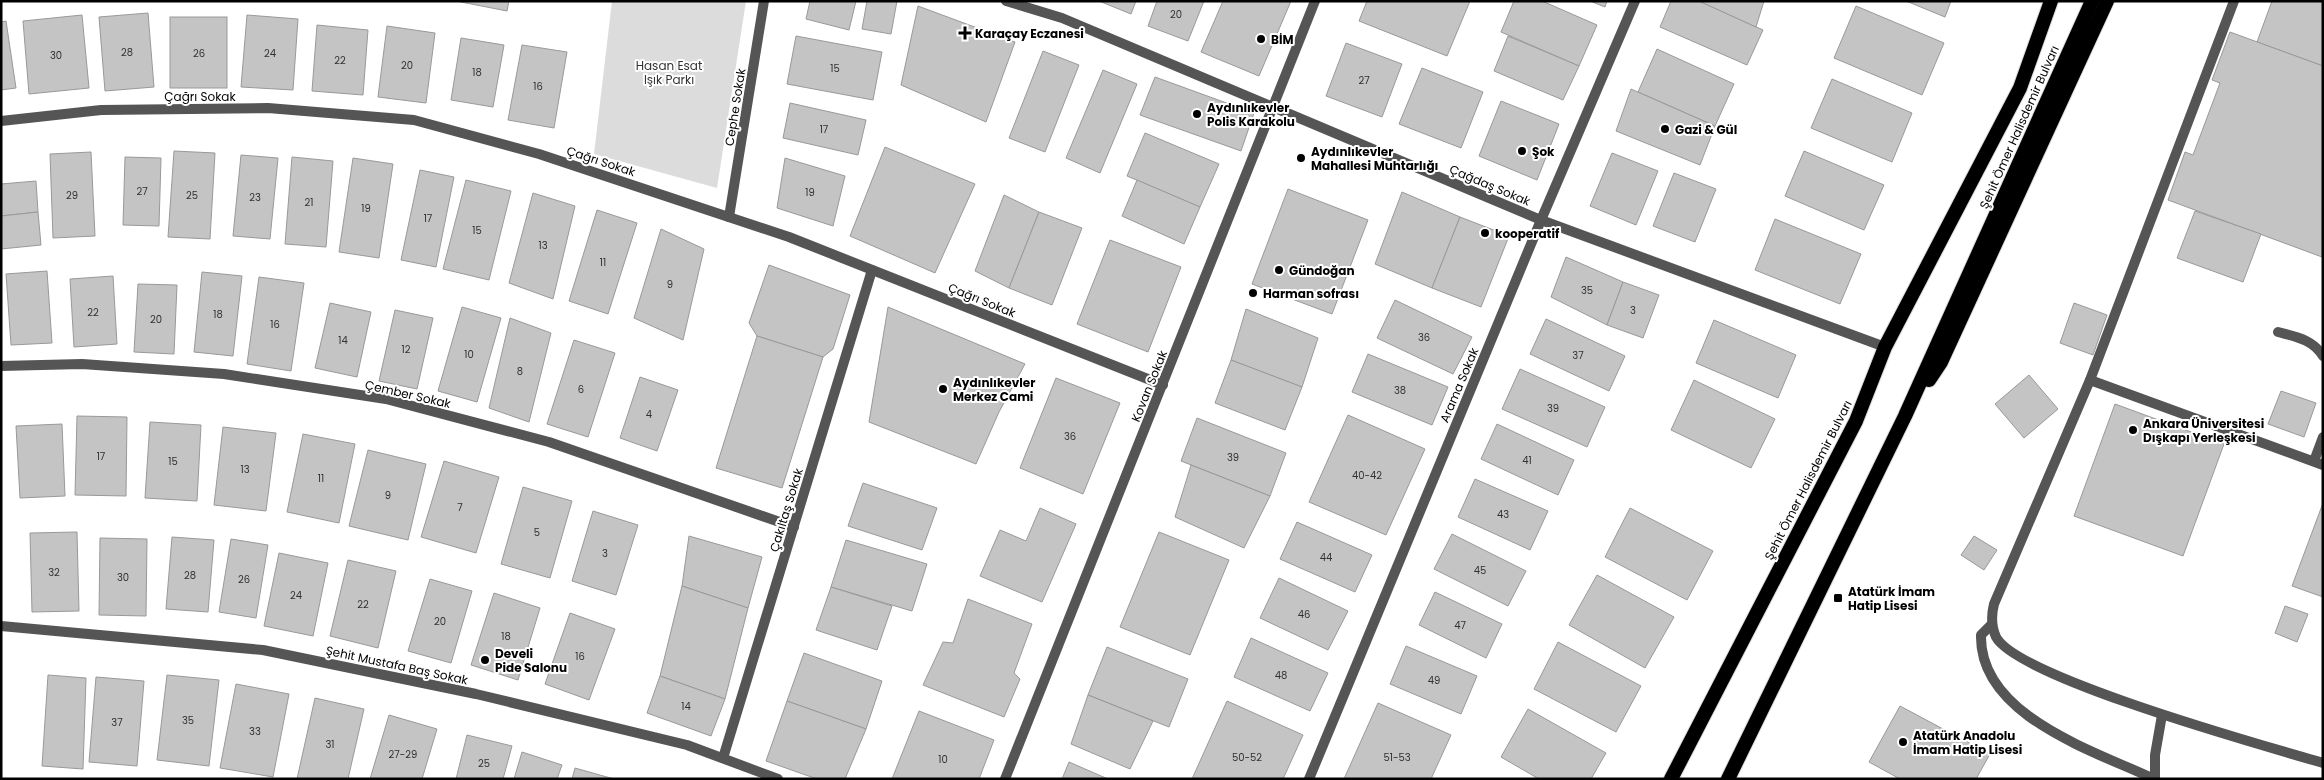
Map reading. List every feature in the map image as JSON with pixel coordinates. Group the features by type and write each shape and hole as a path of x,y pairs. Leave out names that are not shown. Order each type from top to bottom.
{"highway":[{"name":"Şehit Ömer Halisdemir Bulvarı","path":"1671,779 1856,420 1885,347 2020,88 2052,1"},
{"name":"Şehit Ömer Halisdemir Bulvarı","path":"1728,779 1905,416 2092,1"},
{"path":"1905,416 1941,362 2107,1"}],"street":[{"name":"Cephe Sokak","path":"729,217 764,1"},
{"name":"Çağdaş Sokak","path":"1006,1 1062,18 1541,220 1885,347"},
{"name":"Kovan Sokak","path":"1006,779 1315,1"},
{"name":"Arama Sokak","path":"1308,779 1541,220 1635,1"},
{"path":"2234,1 2090,380 1994,604 1991,618 1996,638 2023,659 2098,692 2162,715 2323,764"},
{"name":"Çağrı Sokak","path":"1,121 101,110 268,108 414,120 539,154 789,237 1163,385"},
{"name":"Çakıltaş Sokak","path":"723,758 872,270"},
{"path":"2278,332 2305,339 2317,346 2323,356"},
{"name":"Çember Sokak","path":"1,366 82,364 224,374 386,399 549,442 794,527"},
{"path":"2090,380 2319,463 2323,437"},
{"path":"1992,624 1980,635 1982,654 1988,670 2001,691 2022,712 2044,728 2154,779 2155,756 2162,715"},
{"name":"Şehit Mustafa Baş Sokak","path":"1,626 263,650 476,694 687,745 778,779"}],"green space":[{"name":"Hasan Esat Işık Parkı","path":"612,1 746,1 717,188 594,154"}],"building":[{"path":"456,1 509,1 507,11"},
{"path":"810,1 856,1 849,30 806,19"},
{"path":"867,1 897,1 891,34 862,29"},
{"path":"1099,1 1136,1 1131,14"},
{"path":"1157,1 1204,1 1188,41 1148,26"},
{"path":"1223,1 1291,1 1259,76 1201,52"},
{"path":"1367,1 1470,1 1447,56 1359,21"},
{"path":"1514,1 1542,1 1597,25 1579,66 1501,32"},
{"path":"1590,1 1607,1 1605,7"},
{"path":"1671,1 1699,1 1763,30 1747,65 1660,27"},
{"path":"1699,1 1764,1 1756,27"},
{"path":"1906,1 1951,1 1945,17"},
{"path":"2272,1 2323,1 2323,66 2257,42"},
{"path":"918,6 1015,42 986,122 901,85"},
{"path":"1856,6 1944,43 1922,95 1834,58"},
{"path":"148,13 154,87 105,91 99,17"},
{"path":"82,15 89,88 29,94 23,21"},
{"path":"247,15 298,19 293,90 241,87"},
{"path":"170,17 227,17 227,88 170,88"},
{"path":"6,21 16,88 1,90 1,22"},
{"path":"317,25 368,30 363,95 312,91"},
{"path":"387,26 435,33 426,103 378,97"},
{"path":"2230,32 2323,66 2322,257 2168,200 2185,152 2193,155 2220,83 2212,80"},
{"path":"796,36 882,52 873,100 787,84"},
{"path":"1508,36 1579,66 1563,100 1494,71"},
{"path":"461,38 504,45 493,107 451,100"},
{"path":"1346,43 1402,64 1382,117 1326,96"},
{"path":"522,45 567,52 554,128 508,120"},
{"path":"1657,49 1734,84 1715,126 1638,92"},
{"path":"1043,51 1079,65 1045,152 1009,138"},
{"path":"1422,68 1483,92 1461,148 1399,124"},
{"path":"1103,70 1137,84 1100,173 1066,158"},
{"name":"Aydınlıkevler Polis Karakolu","path":"1155,77 1254,113 1241,151 1140,115"},
{"path":"1832,79 1912,113 1892,162 1811,128"},
{"name":"Gazi & Gül","path":"1631,89 1715,126 1700,165 1616,131"},
{"path":"1501,101 1559,124 1537,180 1479,156"},
{"path":"790,103 866,120 858,155 783,138"},
{"path":"1145,133 1219,164 1200,207 1127,176"},
{"path":"885,147 975,184 935,273 850,236"},
{"path":"174,151 215,153 210,239 168,237"},
{"path":"1804,151 1884,185 1864,230 1785,196"},
{"path":"91,152 95,236 53,238 50,154"},
{"path":"1612,153 1658,171 1636,225 1590,206"},
{"path":"241,155 278,158 270,239 233,236"},
{"path":"125,157 161,158 159,226 123,225"},
{"path":"292,157 333,161 326,247 285,244"},
{"path":"353,158 393,164 379,258 339,252"},
{"path":"785,158 845,176 833,226 777,208"},
{"path":"420,170 454,177 436,267 401,260"},
{"path":"1674,173 1716,189 1695,242 1653,226"},
{"path":"466,180 511,191 489,280 443,269"},
{"path":"1137,180 1200,207 1184,244 1122,216"},
{"path":"36,181 38,212 1,216 1,184"},
{"path":"1288,189 1368,220 1332,314 1252,284"},
{"path":"1402,192 1460,217 1432,288 1375,264"},
{"path":"533,193 575,206 553,299 509,283"},
{"path":"1004,195 1039,212 1009,288 975,271"},
{"path":"597,210 637,223 608,314 569,301"},
{"path":"2195,211 2261,234 2243,282 2177,258"},
{"path":"38,212 41,245 1,249 1,216"},
{"path":"1039,212 1082,228 1052,305 1009,288"},
{"path":"1460,217 1509,236 1481,307 1432,288"},
{"path":"1775,219 1861,254 1840,304 1755,270"},
{"path":"661,229 704,249 683,340 634,318"},
{"path":"1110,240 1181,267 1148,352 1077,324"},
{"path":"1566,257 1623,282 1607,325 1551,297"},
{"path":"769,265 850,295 833,349 823,357 757,336 749,323"},
{"path":"47,271 52,343 11,345 6,274"},
{"path":"202,272 242,276 233,356 194,352"},
{"path":"113,276 117,344 74,347 70,279"},
{"path":"259,277 304,283 291,371 247,364"},
{"path":"1623,282 1659,295 1643,338 1607,325"},
{"path":"138,284 177,285 174,354 134,352"},
{"path":"1395,300 1472,337 1453,374 1377,338"},
{"path":"330,303 371,312 357,377 315,368"},
{"path":"2074,303 2107,315 2093,355 2060,343"},
{"path":"462,307 501,318 477,402 438,391"},
{"name":"Aydınlıkevler Merkez Cami","path":"888,307 1025,364 999,412 976,464 869,422"},
{"path":"1246,309 1318,338 1302,387 1231,360"},
{"path":"395,310 433,318 417,389 379,381"},
{"path":"510,318 551,333 529,422 489,408"},
{"path":"1546,319 1625,356 1609,391 1530,354"},
{"path":"1714,320 1796,355 1778,398 1696,363"},
{"path":"757,336 823,357 782,488 716,468"},
{"path":"574,340 615,353 588,437 547,424"},
{"path":"1368,354 1448,387 1432,425 1352,392"},
{"path":"1231,360 1302,387 1285,430 1215,403"},
{"path":"1520,369 1605,407 1587,447 1502,409"},
{"path":"2029,375 2058,409 2024,438 1995,404"},
{"path":"640,377 678,390 657,451 620,438"},
{"path":"1056,378 1120,403 1083,494 1020,468"},
{"path":"1694,380 1775,419 1751,468 1671,430"},
{"path":"2281,391 2316,403 2304,437 2268,424"},
{"path":"2115,404 2224,444 2183,556 2074,516"},
{"path":"1348,415 1425,449 1386,535 1309,502"},
{"path":"77,416 127,417 126,496 75,495"},
{"path":"1197,418 1286,453 1270,496 1181,461"},
{"path":"150,422 201,425 197,501 145,498"},
{"path":"62,424 65,496 20,498 16,426"},
{"path":"1497,424 1574,460 1558,495 1481,459"},
{"path":"223,427 276,433 266,511 214,505"},
{"path":"303,434 355,444 339,523 287,512"},
{"path":"368,450 426,464 408,540 349,526"},
{"path":"444,461 499,477 476,553 421,537"},
{"path":"1191,465 1270,496 1244,548 1175,517"},
{"path":"1475,479 1548,511 1530,550 1458,517"},
{"path":"863,483 937,508 922,550 848,526"},
{"path":"523,487 572,501 550,578 501,564"},
{"path":"2323,503 2323,597 2292,586"},
{"path":"1040,508 1076,524 1042,602 980,576 1000,530 1026,541"},
{"path":"1630,508 1713,551 1687,600 1605,557"},
{"path":"593,511 638,525 616,595 572,581"},
{"path":"1297,522 1372,555 1355,592 1280,559"},
{"path":"77,532 79,611 32,612 30,533"},
{"path":"1159,532 1229,560 1190,655 1120,627"},
{"path":"1452,534 1526,571 1508,606 1434,569"},
{"path":"689,536 762,557 748,608 682,586"},
{"path":"1974,536 1997,550 1984,570 1961,555"},
{"path":"172,537 214,540 208,612 166,609"},
{"path":"100,538 147,539 146,616 99,615"},
{"path":"231,539 268,545 256,618 219,612"},
{"path":"846,540 927,564 912,611 831,587"},
{"path":"279,553 328,563 313,636 264,626"},
{"path":"348,560 396,571 378,648 330,636"},
{"path":"1597,575 1674,617 1645,668 1569,625"},
{"path":"1279,578 1348,611 1328,650 1260,618"},
{"path":"430,579 472,591 451,663 408,651"},
{"path":"682,586 748,608 725,699 660,676"},
{"path":"831,587 892,606 877,650 816,630"},
{"path":"1435,592 1502,624 1486,658 1419,625"},
{"path":"494,593 540,608 518,680 471,665"},
{"path":"968,599 1032,624 1014,673 1020,679 1004,717 923,685 943,642 953,643"},
{"path":"2285,606 2308,614 2297,642 2275,633"},
{"path":"570,613 615,629 589,700 545,684"},
{"path":"1251,638 1328,673 1310,711 1234,677"},
{"path":"1558,642 1641,686 1616,732 1534,689"},
{"path":"1406,646 1477,676 1461,714 1390,684"},
{"path":"1107,647 1188,679 1169,727 1088,695"},
{"path":"804,653 882,681 866,729 787,701"},
{"path":"48,675 86,678 83,769 42,766"},
{"path":"167,675 219,680 209,766 157,760"},
{"path":"660,676 725,699 711,736 647,713"},
{"path":"96,677 144,681 137,766 89,762"},
{"path":"236,684 289,694 273,777 220,768"},
{"path":"1088,695 1153,721 1130,769 1071,744"},
{"path":"315,698 364,709 348,779 297,779"},
{"path":"787,701 866,729 845,779 817,779 766,761"},
{"path":"1227,701 1303,735 1283,779 1192,779"},
{"path":"1378,703 1451,735 1431,779 1344,779"},
{"path":"1900,706 1990,754 1976,779 1900,779 1869,762"},
{"path":"1528,709 1606,753 1591,779 1539,779 1501,757"},
{"path":"919,711 994,740 979,779 892,779"},
{"path":"389,715 437,729 422,779 370,779"},
{"path":"467,735 512,746 503,779 456,779"},
{"path":"522,752 562,765 557,779 514,779"},
{"path":"1069,762 1108,779 1062,779"},
{"path":"575,768 614,779 572,779"}],"place":[{"name":"Karaçay Eczanesi","path":"965,33"},
{"name":"BİM","path":"1261,39"},
{"name":"Aydınlıkevler Polis Karakolu","path":"1197,114"},
{"name":"Gazi & Gül","path":"1665,129"},
{"name":"Şok","path":"1522,151"},
{"name":"Aydınlıkevler Mahallesi Muhtarlığı","path":"1301,158"},
{"name":"kooperatif","path":"1485,233"},
{"name":"Gündoğan","path":"1279,270"},
{"name":"Harman sofrası","path":"1253,293"},
{"name":"Aydınlıkevler Merkez Cami","path":"943,389"},
{"name":"Ankara Üniversitesi Dışkapı Yerleşkesi","path":"2133,430"},
{"name":"Atatürk İmam Hatip Lisesi","path":"1838,598"},
{"name":"Develi Pide Salonu","path":"485,660"},
{"name":"Atatürk Anadolu İmam Hatip Lisesi","path":"1903,742"}]}
